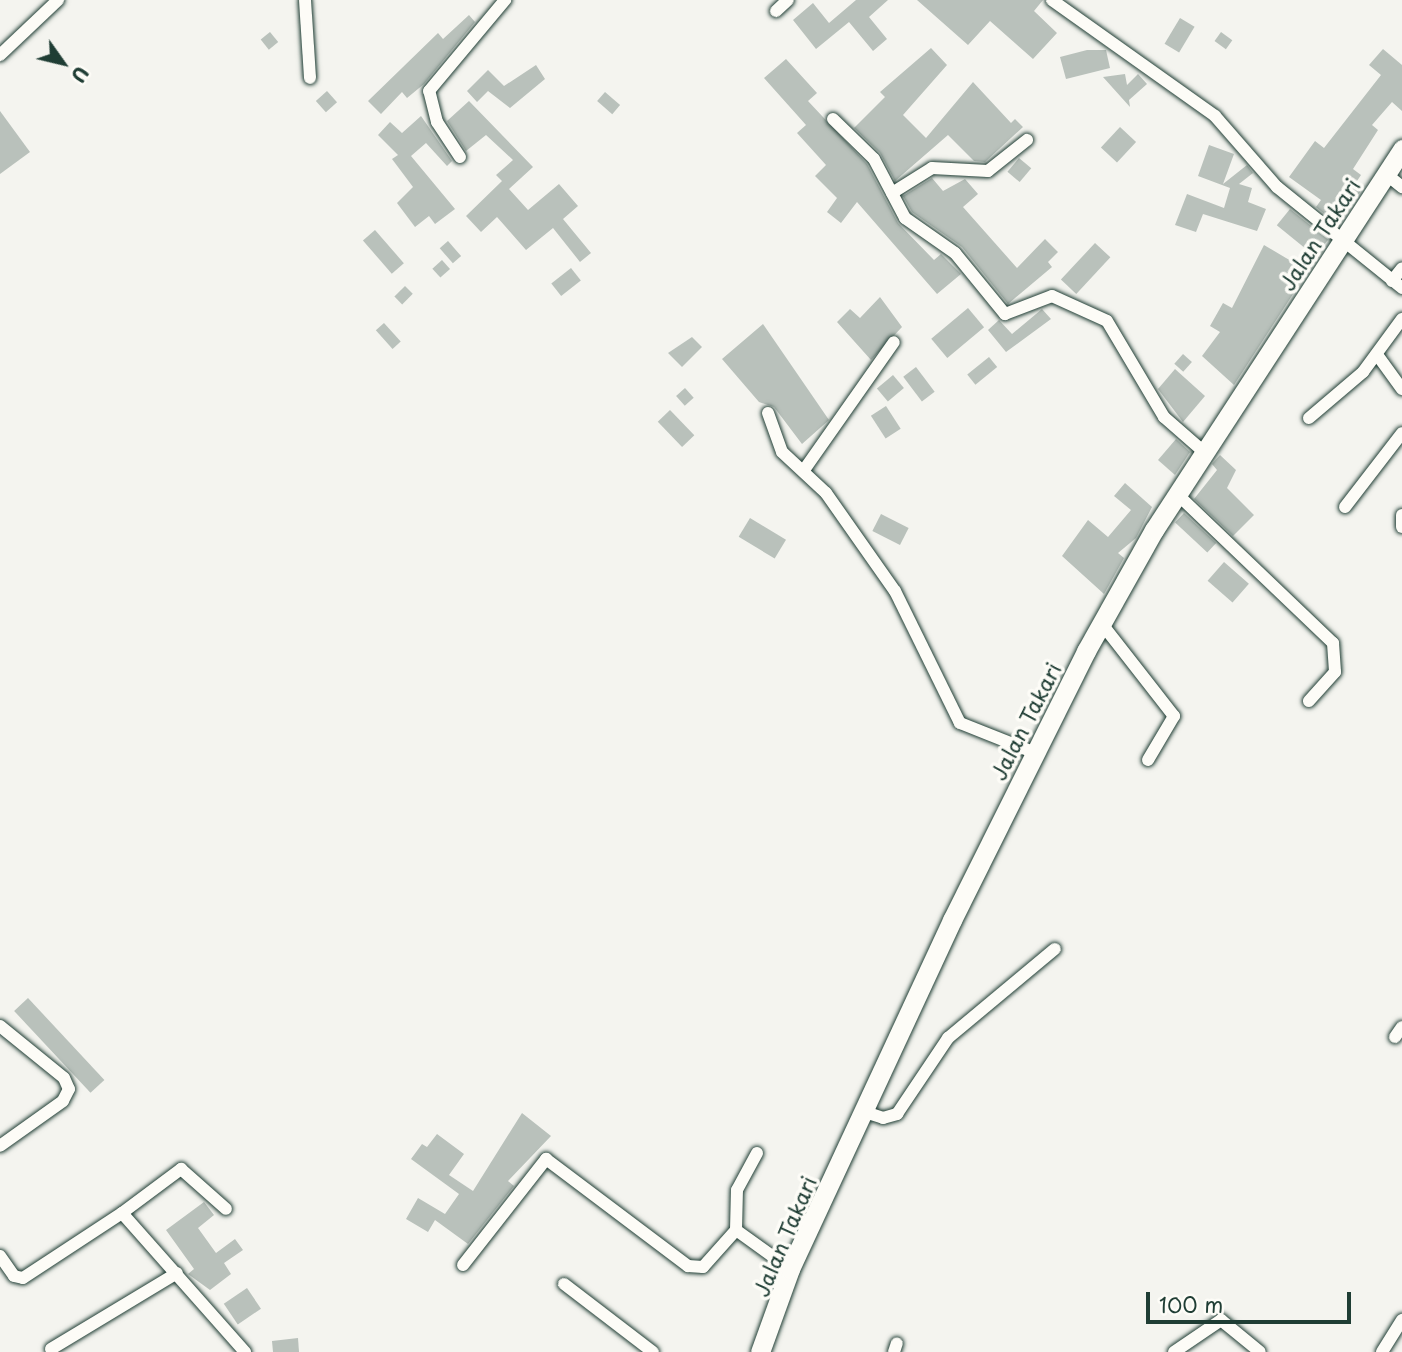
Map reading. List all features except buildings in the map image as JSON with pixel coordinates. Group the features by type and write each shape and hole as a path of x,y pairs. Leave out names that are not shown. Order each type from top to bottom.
{"street":[{"path":"0,55 58,0"},
{"path":"305,0 310,78"},
{"path":"460,157 437,122 429,91 505,0"},
{"path":"776,11 788,0"},
{"path":"1052,0 1214,116 1277,187 1341,242 1397,284 1402,268"},
{"path":"833,119 874,159 905,218 955,253 1005,314 1052,296 1107,321 1164,417 1203,451"},
{"path":"892,193 932,168 988,171 1027,141"},
{"name":"Jalan Takari","path":"760,1352 790,1269 1033,752 1102,624 1203,451 1402,149"},
{"path":"1385,174 1402,187"},
{"path":"1309,418 1378,356 1402,318"},
{"path":"804,470 894,342"},
{"path":"1378,356 1402,389"},
{"path":"768,413 782,452 804,470 895,591 960,723 1033,752"},
{"path":"1345,507 1402,433"},
{"path":"1177,494 1334,643 1335,672 1310,701"},
{"path":"1402,515 1402,527"},
{"path":"1102,624 1174,716 1148,760"},
{"path":"865,1112 883,1118 897,1114 948,1038 1055,949"},
{"path":"0,1026 64,1078 69,1090 63,1101 0,1146"},
{"path":"463,1265 546,1159 688,1266 703,1267 736,1230 737,1189 757,1153"},
{"path":"0,1256 14,1276 23,1278 122,1213 181,1169 226,1209"},
{"path":"122,1213 244,1352"},
{"path":"736,1230 790,1269"},
{"path":"51,1349 177,1273"},
{"path":"564,1284 653,1352"},
{"path":"1174,1352 1221,1320 1260,1352"},
{"path":"1382,1352 1402,1320"}]}
